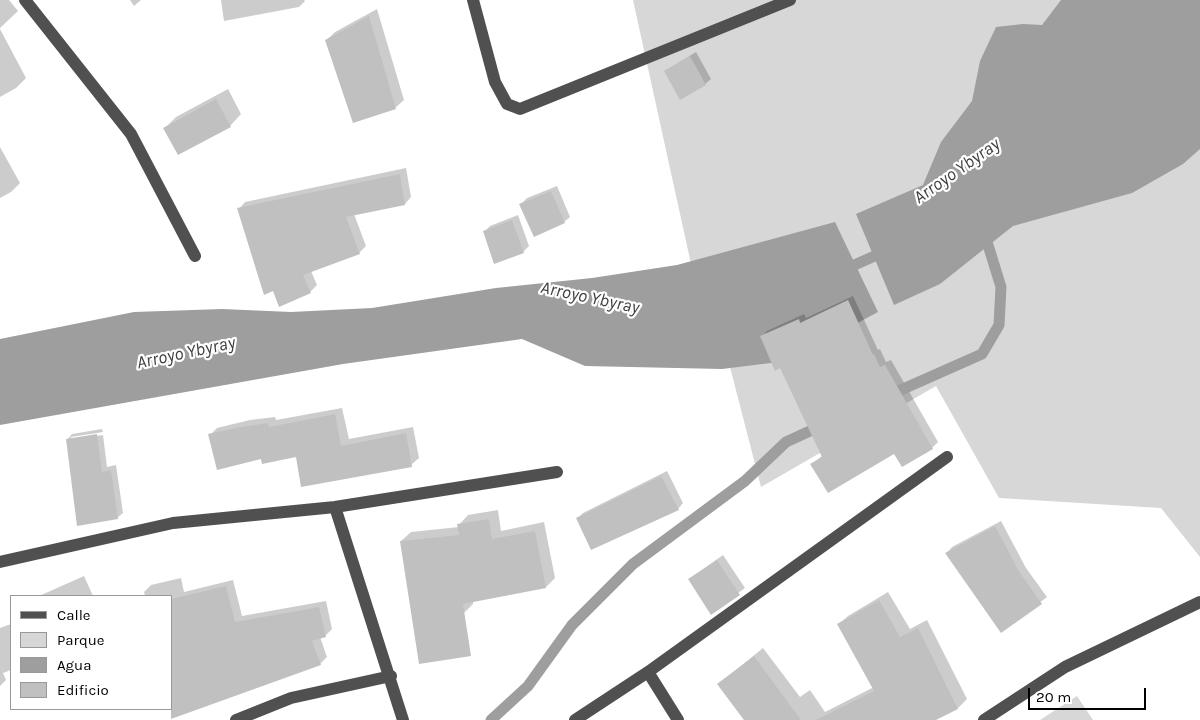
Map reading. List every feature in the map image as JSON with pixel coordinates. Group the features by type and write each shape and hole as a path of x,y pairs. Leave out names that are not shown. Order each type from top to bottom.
{"street":[{"path":"25,0 131,134 196,256"},
{"path":"474,0 494,82 507,104 520,109 790,0"},
{"path":"575,720 648,672 947,457"},
{"path":"0,562 173,523 336,507 557,472"},
{"path":"336,507 404,720"},
{"path":"984,720 1065,667 1200,602"},
{"path":"648,672 678,720"},
{"path":"236,720 291,698 391,676"}],"green space":[{"path":"633,0 1200,0 1200,557 1161,508 999,498 936,386 761,487 723,340 695,282"},
{"path":"1077,696 1093,720 1040,720"}],"water":[{"path":"1061,0 1200,0 1200,149 1183,164 1132,193 1013,226 940,284 894,305 856,214 923,185 941,142 972,101 980,61 996,27 1023,24 1042,25"},
{"path":"835,222 878,312 787,361 722,369 585,366 522,339 343,364 0,425 0,339 134,312 222,309 291,312 372,308 496,288 592,278 677,265"}],"building":[{"path":"369,16 396,109 353,123 325,40"},
{"path":"690,56 706,85 680,100 664,71"},
{"path":"216,99 231,127 178,155 163,128"},
{"path":"400,174 405,205 346,217 360,254 303,275 311,293 279,307 273,291 264,295 237,208"},
{"path":"551,191 565,223 534,237 519,204"},
{"path":"512,220 524,253 494,264 483,231"},
{"path":"848,300 873,355 880,367 885,365 933,449 902,467 894,454 828,493 810,464 822,457 780,368 775,371 760,336 799,319 800,323"},
{"path":"335,414 341,446 406,433 412,467 301,487 296,457 262,464 261,459 217,470 208,434 268,423 269,427"},
{"path":"97,434 102,472 111,470 118,519 77,526 66,439"},
{"path":"661,476 679,510 591,550 576,518"},
{"path":"489,519 492,539 535,531 546,588 463,604 471,656 419,664 400,541 459,535 457,524"},
{"path":"995,526 1020,573 1042,604 1001,633 945,553"},
{"path":"717,560 740,595 711,615 688,579"},
{"path":"226,586 235,622 319,607 326,637 312,641 321,665 171,719 172,599"},
{"path":"879,600 900,637 918,628 958,709 936,720 816,720 874,691 837,624"},
{"path":"754,656 801,720 744,720 717,684"}],"waterway":[{"path":"885,397 982,354 999,325 1001,287 984,232"},
{"name":"Arroyo Ybyray","path":"841,271 888,250"},
{"path":"491,720 528,686 572,625 633,564 745,481 786,442 823,425"}]}
